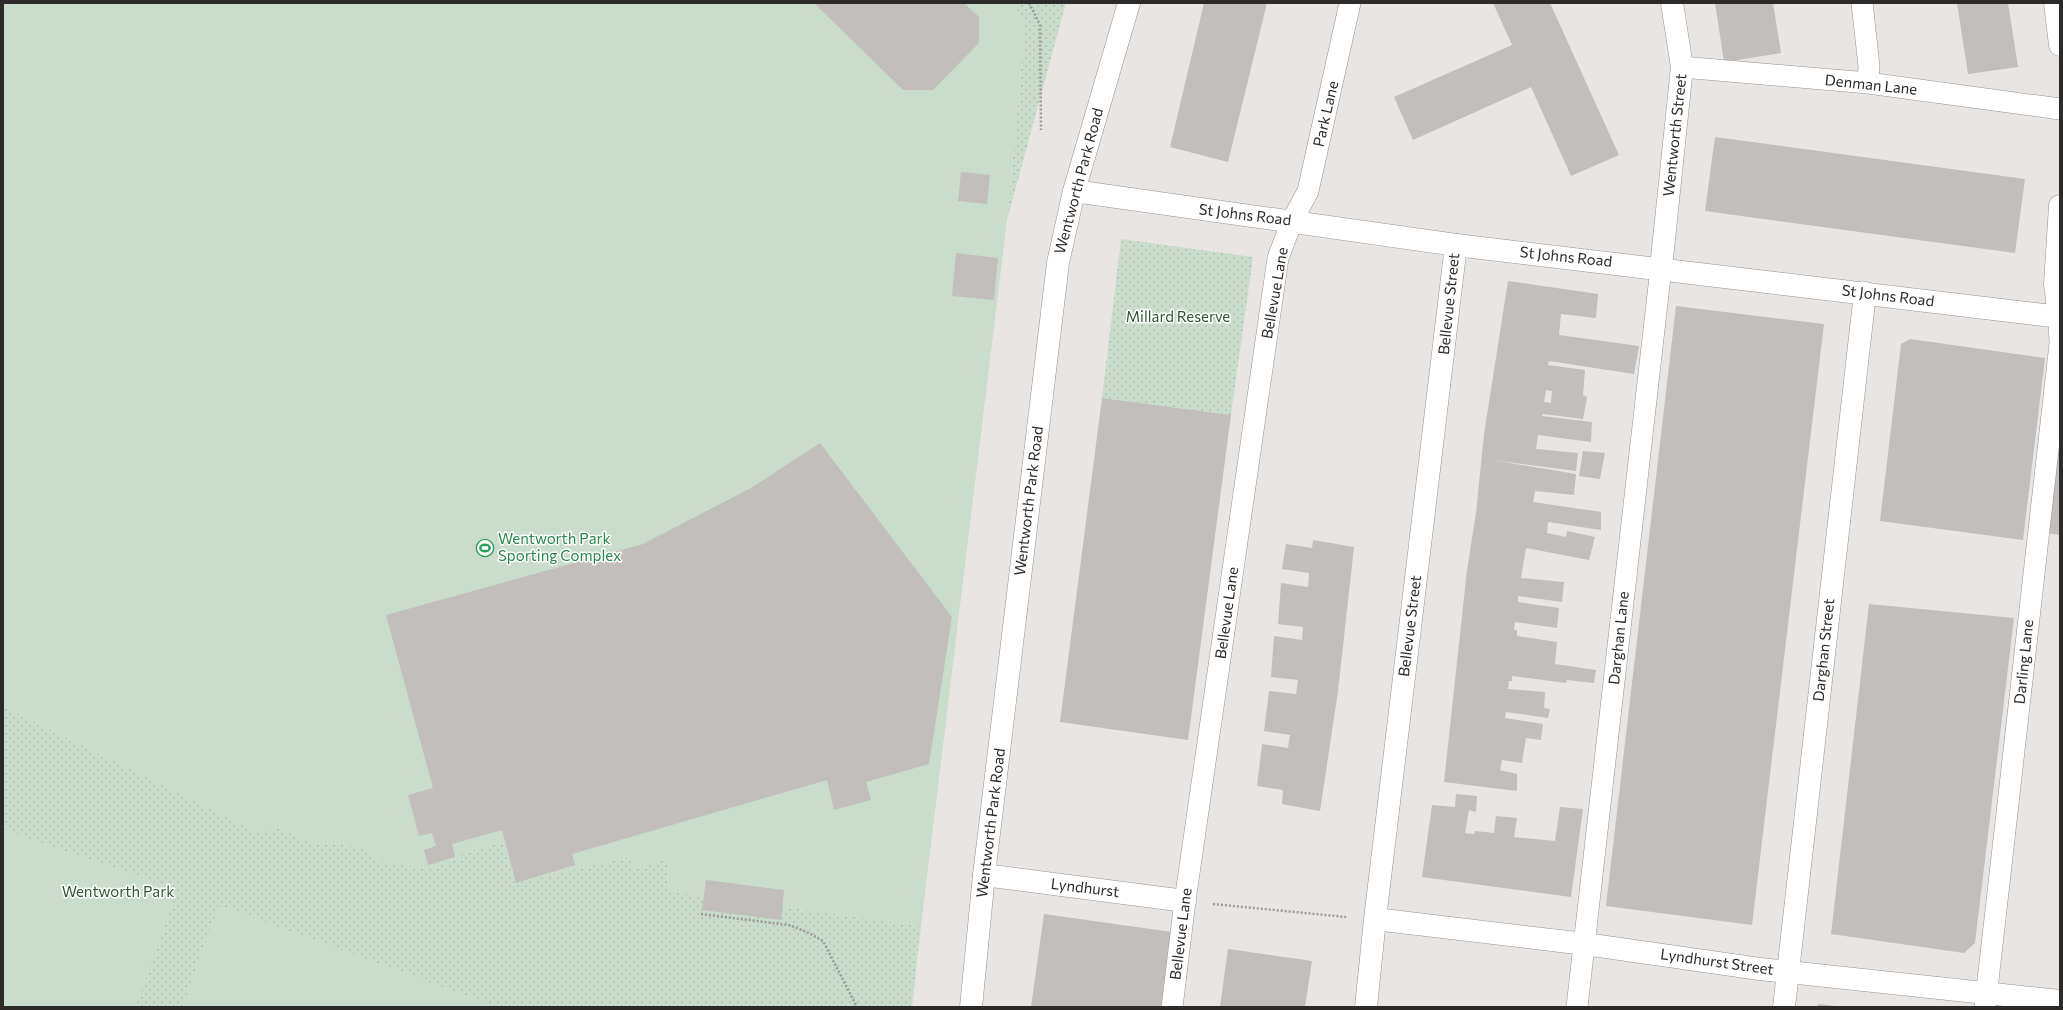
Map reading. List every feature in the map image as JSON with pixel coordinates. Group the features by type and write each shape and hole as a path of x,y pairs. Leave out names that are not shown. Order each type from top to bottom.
{"street":[{"name":"Wentworth Park Road","path":"970,1007 984,875 1058,263 1074,191 1129,3"},
{"name":"Wentworth Street","path":"1661,268 1682,67 1672,3"},
{"path":"2055,3 2060,45"},
{"name":"St Johns Road","path":"1074,191 1456,245 1661,268 2060,317"},
{"path":"2060,206 2055,284 2060,317"},
{"name":"Bellevue Street","path":"1366,1007 1375,919 1456,245"},
{"name":"Darghan Street","path":"1784,1007 1865,293"},
{"name":"Lyndhurst","path":"984,875 1185,901"},
{"name":"Lyndhurst Street","path":"1375,919 1585,944 1986,1000 2060,1001"}],"lane":[{"name":"Park Lane","path":"1292,221 1308,191 1350,3"},
{"path":"1862,3 1869,66 1868,83"},
{"name":"Denman Lane","path":"1682,67 1868,83 2060,108"},
{"name":"Bellevue Lane","path":"1172,1007 1185,901 1278,258 1292,221"},
{"name":"Darghan Lane","path":"1577,1007 1661,268"},
{"name":"Darling Lane","path":"1986,1000 2060,344 2060,317"}],"path":[{"path":"1029,3 1040,26 1041,130"},
{"path":"1185,901 1375,919"},
{"path":"701,914 737,916 789,925 807,932 823,941 857,1007"}],"green space":[{"name":"Wentworth Park Sporting Complex","path":"3,3 1014,3 1025,27 1007,220 921,926 668,891 667,859 632,869 631,857 516,883 503,842 461,854 461,859 427,869 381,862 358,846 313,843 275,827 262,835 3,706"},
{"path":"1014,3 1066,3 1007,220 1025,27"},
{"name":"Millard Reserve","path":"1121,239 1253,257 1231,415 1102,398"},
{"name":"Wentworth Park","path":"3,706 262,835 275,827 313,843 358,846 381,862 461,859 460,854 503,842 516,882 631,857 633,869 667,859 668,891 921,926 912,1007 3,1007"},
{"path":"3,829 177,890 136,1007 3,1007"},
{"path":"219,905 498,1007 182,1007"}],"building":[{"path":"814,3 964,3 979,17 979,43 933,90 903,90"},
{"path":"1204,3 1267,3 1228,162 1170,147"},
{"path":"1493,3 1550,3 1619,155 1571,176 1531,87 1413,140 1394,97 1512,45"},
{"path":"1715,3 1773,3 1781,53 1724,62"},
{"path":"1957,3 2008,3 2018,67 1968,74"},
{"path":"1715,137 2025,179 2015,253 1705,211"},
{"path":"961,172 990,175 987,204 958,201"},
{"path":"956,253 998,258 994,300 952,296"},
{"path":"1508,281 1598,294 1596,318 1561,314 1559,335 1639,346 1634,374 1549,361 1548,365 1585,370 1583,395 1587,397 1583,419 1543,414 1542,416 1592,422 1591,442 1538,435 1536,449 1578,453 1576,471 1492,460 1576,474 1574,495 1535,491 1533,502 1601,512 1601,530 1548,522 1547,533 1566,537 1567,531 1595,537 1589,560 1526,548 1521,578 1564,582 1562,602 1518,596 1518,602 1559,608 1557,628 1515,622 1514,630 1517,630 1517,636 1557,642 1555,664 1596,670 1594,683 1567,680 1566,683 1512,676 1512,681 1509,681 1508,689 1545,692 1544,708 1550,709 1548,718 1506,712 1505,718 1543,724 1541,740 1526,738 1522,763 1502,760 1500,770 1517,774 1517,791 1444,782 1467,570 1476,513 1484,434","holes":["1546,390 1552,391 1551,403 1544,402"]},
{"path":"1676,306 1824,324 1752,925 1606,906"},
{"path":"1910,339 2045,358 2023,540 1880,521 1901,344"},
{"path":"1102,398 1231,415 1188,740 1060,722"},
{"path":"820,443 952,617 929,764 866,782 871,800 834,810 827,780 572,854 575,865 516,883 502,830 452,844 455,857 428,865 424,850 436,846 432,833 419,836 408,795 433,788 386,615 643,544 751,488"},
{"path":"2058,450 2060,450 2060,535 2047,533"},
{"path":"1583,451 1605,453 1600,479 1579,476"},
{"path":"1313,540 1354,547 1338,691 1320,811 1282,804 1283,790 1257,786 1262,744 1288,748 1290,735 1264,731 1269,691 1296,694 1298,680 1271,677 1274,636 1302,640 1303,627 1278,624 1281,583 1308,587 1309,573 1282,569 1286,544 1312,548"},
{"path":"1869,604 2014,618 1975,943 1964,953 1831,934"},
{"path":"1456,794 1477,796 1476,812 1469,810 1465,833 1474,834 1475,831 1494,833 1496,816 1517,818 1514,837 1555,841 1560,807 1583,809 1571,897 1422,877 1432,805 1455,807"},
{"path":"706,880 784,890 781,920 702,910"},
{"path":"1044,914 1172,932 1162,1007 1031,1007"},
{"path":"1228,949 1312,961 1305,1007 1220,1007"},
{"path":"1818,1004 1836,1006 1836,1007 1818,1007"}],"place":[{"name":"Wentworth Park Sporting Complex","path":"485,548"}]}
